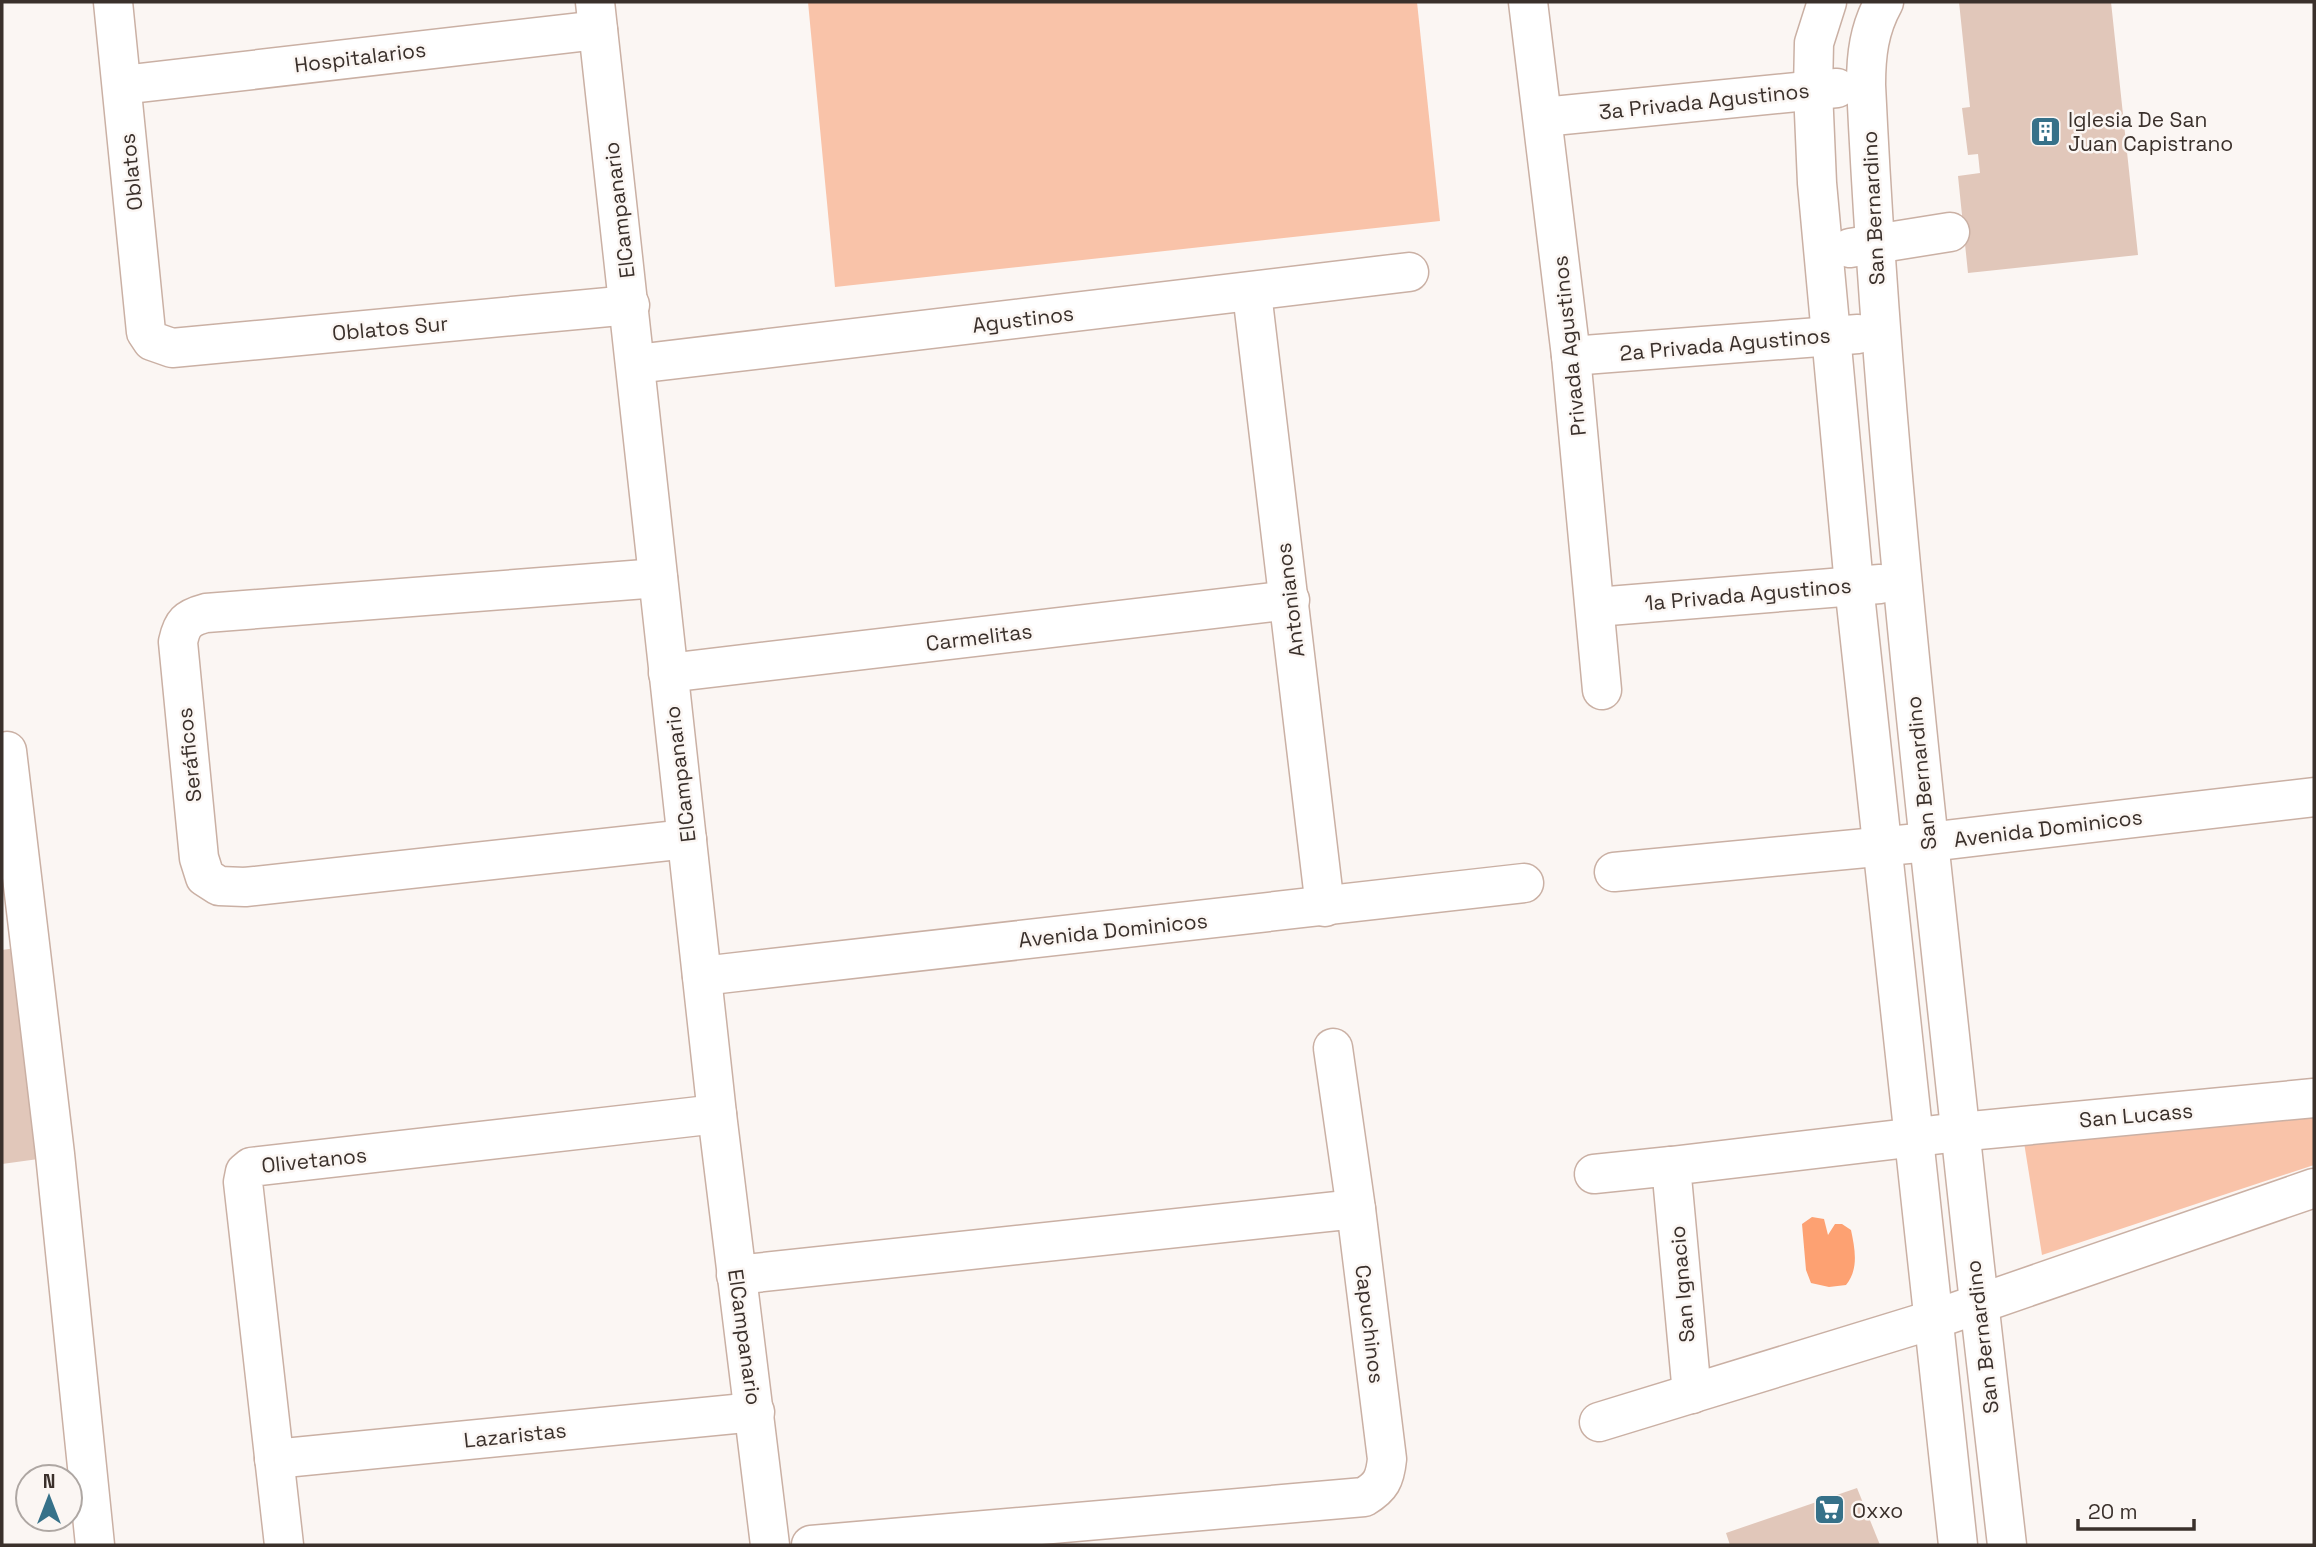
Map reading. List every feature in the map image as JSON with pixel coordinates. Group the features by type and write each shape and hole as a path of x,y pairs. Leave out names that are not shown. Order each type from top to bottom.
{"street":[{"name":"Oblatos","path":"113,2 146,332 152,341"},
{"name":"Privada Agustinos","path":"1528,2 1571,356 1602,690"},
{"path":"1827,2 1814,43 1813,90 1824,252 1854,585 1958,1545"},
{"name":"San Bernardino","path":"1884,2 1876,16 1866,49 1880,332 1900,582 1978,1305 2007,1545"},
{"name":"Hospitalarios","path":"122,85 596,16"},
{"name":"ElCampanario","path":"596,16 630,305 717,1114 770,1545"},
{"name":"3a Privada Agustinos","path":"1543,117 1866,85"},
{"path":"1824,252 1950,232"},
{"name":"Agustinos","path":"636,364 1252,293 1409,272"},
{"name":"Antonianos","path":"1252,293 1325,906"},
{"name":"Oblatos Sur","path":"152,341 172,348 630,305"},
{"name":"2a Privada Agustinos","path":"1571,356 1880,332"},
{"name":"Seráficos","path":"658,578 206,613 191,617 182,625 178,642 200,858 205,877 219,886 245,887 687,839"},
{"name":"1a Privada Agustinos","path":"1596,607 1900,582"},
{"name":"Carmelitas","path":"668,673 1290,600"},
{"path":"7,751 55,1154 95,1545"},
{"name":"Avenida Dominicos","path":"1614,872 1929,842 2314,797"},
{"name":"Avenida Dominicos","path":"702,976 1524,883"},
{"name":"Capuchinos","path":"811,1545 1364,1497 1377,1490 1385,1478 1387,1459 1334,1048"},
{"name":"San Lucass","path":"1914,1137 2314,1098"},
{"name":"Olivetanos","path":"284,1545 243,1182 245,1172 251,1167 717,1114"},
{"path":"1594,1174 1914,1137"},
{"name":"San Ignacio","path":"1671,1166 1692,1394"},
{"path":"1599,1422 1978,1305 2314,1188"},
{"path":"736,1275 1356,1209"},
{"name":"Lazaristas","path":"274,1458 755,1412"}],"shaded area":[{"path":"808,2 1417,2 1440,221 835,287"},
{"path":"2314,1107 2314,1165 2042,1255 2022,1130"},
{"path":"1812,1217 1824,1219 1828,1235 1835,1224 1842,1224 1851,1230 1855,1252 1854,1266 1846,1285 1829,1287 1811,1283 1806,1270 1802,1224"}],"building":[{"name":"Iglesia De San Juan Capistrano","path":"1959,2 2111,2 2138,255 1968,273 1958,176 1980,173 1978,154 1968,155 1962,108 1970,107"},
{"path":"23,947 53,1157 2,1164 2,950"},
{"name":"Oxxo","path":"1857,1488 1880,1545 1730,1545 1726,1533"}],"place":[{"name":"Iglesia De San Juan Capistrano","path":"2045,131"},
{"name":"Oxxo","path":"1829,1510"}]}
